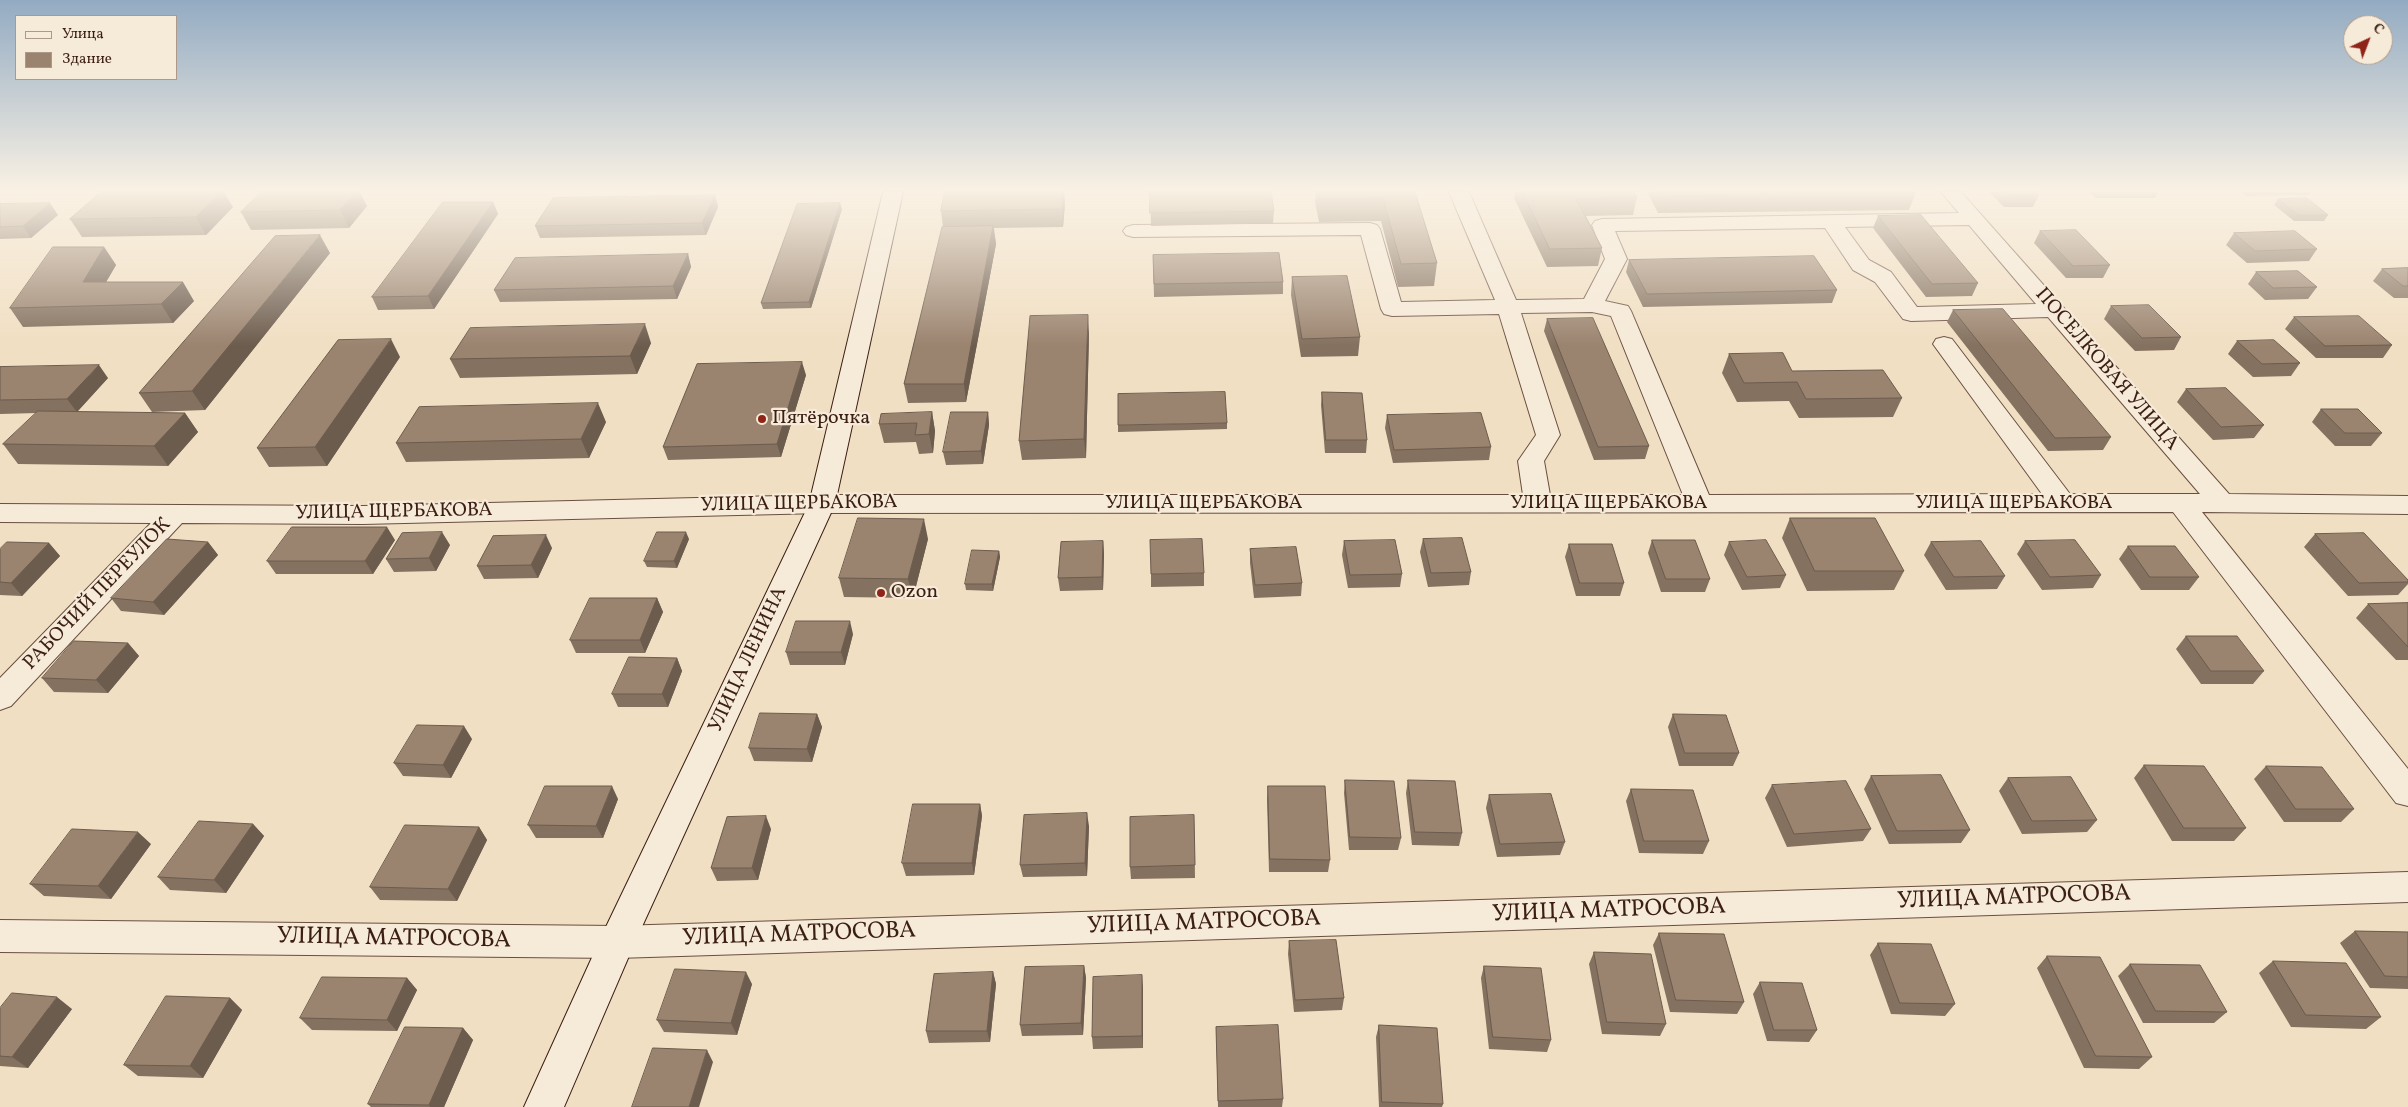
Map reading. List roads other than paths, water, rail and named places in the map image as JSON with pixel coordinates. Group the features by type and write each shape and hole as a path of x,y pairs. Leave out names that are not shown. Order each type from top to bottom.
{"street":[{"name":"УЛИЦА ЛЕНИНА","path":"544,1107 617,942 822,504 881,244"},
{"path":"1374,244 1392,309 1592,305 1620,311 1700,504"},
{"path":"1481,244 1508,306 1548,435 1531,461 1538,504"},
{"path":"1592,305 1616,259 1610,244"},
{"path":"1846,244 1861,265 1883,277 1911,314 2054,310"},
{"name":"ПОСЕЛКОВАЯ УЛИЦА","path":"1996,244 2222,503"},
{"path":"1944,344 2063,504"},
{"name":"УЛИЦА ЩЕРБАКОВА","path":"0,514 364,515 822,504 2222,503 2408,505"},
{"path":"2181,504 2408,792"},
{"name":"РАБОЧИЙ ПЕРЕУЛОК","path":"0,698 176,513"},
{"name":"УЛИЦА МАТРОСОВА","path":"0,936 617,942 2408,887"}],"place":[{"name":"Пятёрочка","path":"762,419"},
{"name":"Ozon","path":"881,593"}]}
